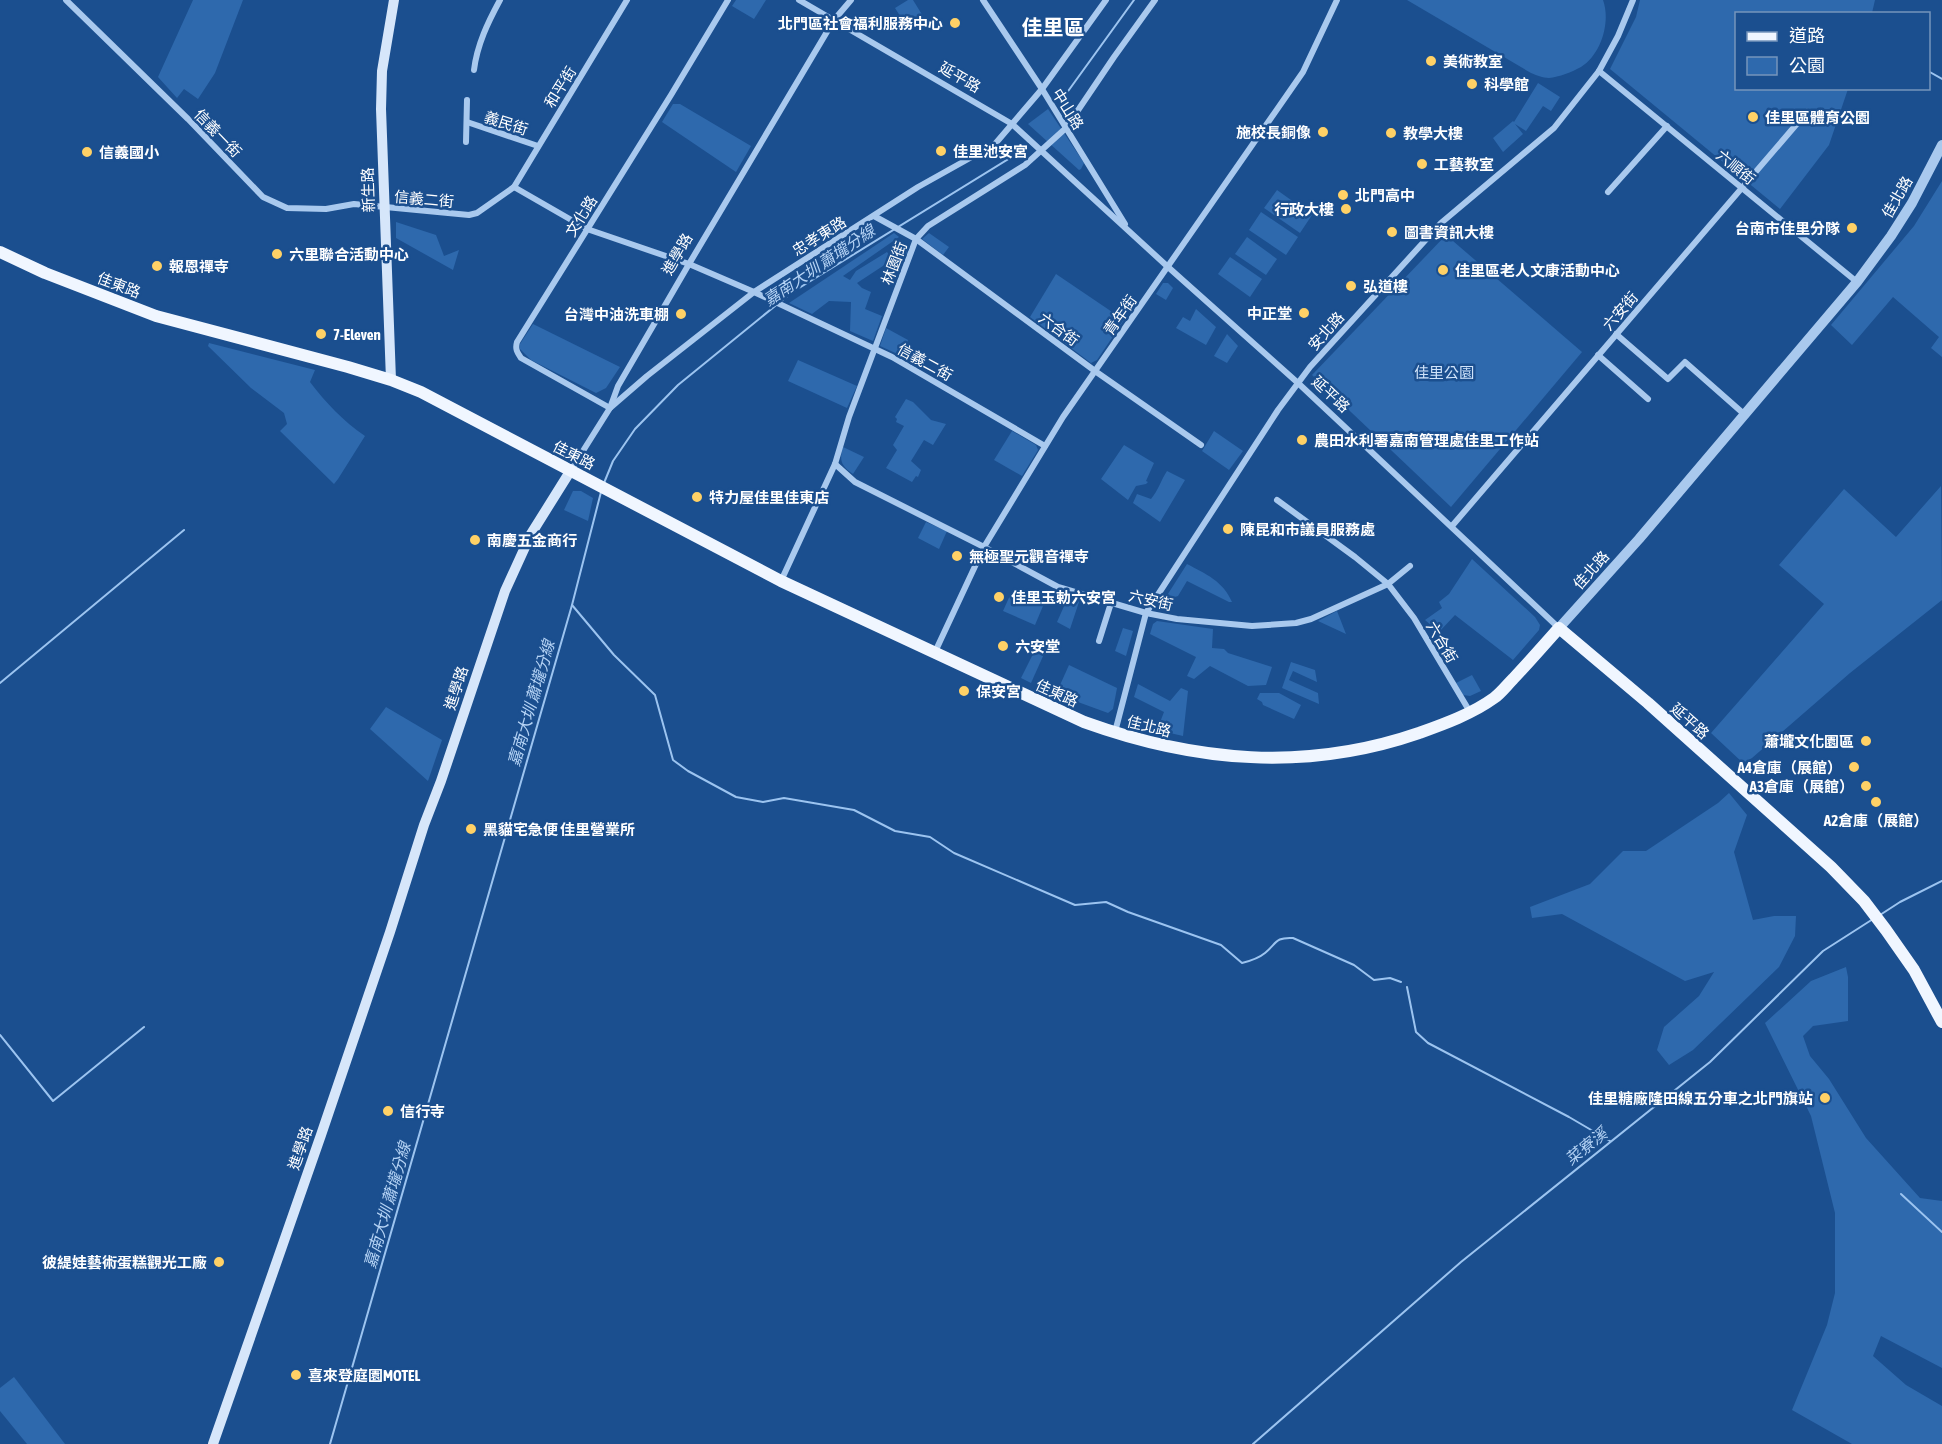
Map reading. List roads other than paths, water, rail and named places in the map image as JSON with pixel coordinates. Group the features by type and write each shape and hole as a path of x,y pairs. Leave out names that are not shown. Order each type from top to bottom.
{"main road":[{"name":"新生路","path":"391,380 381,109 382,81 394,0"},
{"name":"佳東路","path":"0,252 45,273 156,316 276,347 391,380 422,392 781,581 1084,722 1115,733"},
{"name":"進學路","path":"213,1444 321,1135 504,591 531,534 571,470"},
{"name":"佳北路","path":"1115,733 1154,744 1209,754 1270,759 1330,754 1372,747 1431,729 1495,698 1559,628"},
{"name":"延平路","path":"1559,628 1739,782 1831,867 1864,901 1886,930 1914,970 1942,1022"}],"street":[{"name":"信義一街","path":"66,0 189,119 263,197 287,208 326,209 354,204 384,208"},
{"path":"474,70 476,53 500,0"},
{"name":"和平街","path":"514,187 627,0"},
{"name":"文化路","path":"610,408 521,358 515,347 728,0"},
{"name":"延平路","path":"800,0 1012,124 1298,383 1559,628"},
{"name":"進學路","path":"571,470 610,408 618,386 834,20 851,0"},
{"name":"中山路","path":"983,0 1042,89 1130,232"},
{"name":"忠孝東路","path":"610,408 754,292 918,188 995,144 1042,89 1106,0"},
{"name":"林園街","path":"781,581 835,464 849,417 916,239 928,226 1025,165 1066,128 1155,0"},
{"name":"青年街","path":"935,652 984,547 1045,446 1303,72 1337,0"},
{"name":"安北路","path":"1115,733 1146,613 1238,470 1298,383 1441,223 1554,128 1599,71 1618,36 1633,0"},
{"name":"六順街","path":"1599,71 1857,282"},
{"name":"義民街","path":"466,142 467,100"},
{"name":"六安街","path":"1452,526 1808,112"},
{"name":"義民街","path":"467,122 538,146"},
{"path":"1608,192 1667,126"},
{"name":"佳北路","path":"1559,628 1639,539 1857,282 1912,203 1942,145"},
{"name":"信義二街","path":"384,208 469,215 477,213 514,187"},
{"path":"514,187 587,229 689,264 754,292"},
{"name":"六合街","path":"874,216 916,239 1095,371 1201,445"},
{"name":"信義二街","path":"754,292 874,349 958,394 1045,446"},
{"path":"1616,334 1668,379 1685,362 1744,414"},
{"path":"1598,355 1648,399"},
{"name":"六安街","path":"835,464 855,482 1058,587 1146,613 1177,619 1252,626 1296,624 1388,584 1410,566"},
{"name":"六合街","path":"1277,500 1388,584 1414,618 1470,712"},
{"path":"1099,641 1111,603"}],"waterway":[{"name":"嘉南大圳 蕭壠分線","path":"1066,94 1134,0"},
{"path":"1930,72 1942,79"},
{"name":"嘉南大圳 蕭壠分線","path":"604,483 613,461 635,429 678,385 791,293 1018,153"},
{"name":"嘉南大圳 蕭壠分線","path":"330,1444 572,605 601,492"},
{"path":"0,683 184,530"},
{"path":"572,605 614,655 655,695 673,760 688,771 736,797 763,802 784,798 854,810 895,831 930,837 954,853 1075,905 1106,902 1221,945 1242,963 1263,955 1279,940 1293,938 1354,965 1374,980 1390,978 1401,982"},
{"name":"菜寮溪","path":"1880,915 1942,881"},
{"name":"菜寮溪","path":"1253,1444 1461,1262 1710,1062 1823,951 1873,919"},
{"path":"1407,987 1416,1032 1428,1043 1610,1141"},
{"path":"0,1035 53,1101 144,1027"},
{"path":"1901,1194 1942,1232"}],"place":[{"name":"北門區社會福利服務中心","path":"955,23"},
{"name":"美術教室","path":"1431,61"},
{"name":"科學館","path":"1472,84"},
{"name":"佳里區體育公園","path":"1753,117"},
{"name":"施校長銅像","path":"1323,132"},
{"name":"教學大樓","path":"1391,133"},
{"name":"佳里池安宮","path":"941,151"},
{"name":"信義國小","path":"87,152"},
{"name":"工藝教室","path":"1422,164"},
{"name":"北門高中","path":"1343,195"},
{"name":"行政大樓","path":"1346,209"},
{"name":"台南市佳里分隊","path":"1852,228"},
{"name":"圖書資訊大樓","path":"1392,232"},
{"name":"六里聯合活動中心","path":"277,254"},
{"name":"報恩禪寺","path":"157,266"},
{"name":"佳里區老人文康活動中心","path":"1443,270"},
{"name":"弘道樓","path":"1351,286"},
{"name":"中正堂","path":"1304,313"},
{"name":"台灣中油洗車棚","path":"681,314"},
{"name":"7-Eleven","path":"321,334"},
{"name":"農田水利署嘉南管理處佳里工作站","path":"1302,440"},
{"name":"特力屋佳里佳東店","path":"697,497"},
{"name":"陳昆和市議員服務處","path":"1228,529"},
{"name":"南慶五金商行","path":"475,540"},
{"name":"無極聖元觀音禪寺","path":"957,556"},
{"name":"佳里玉勅六安宮","path":"999,597"},
{"name":"六安堂","path":"1003,646"},
{"name":"保安宮","path":"964,691"},
{"name":"蕭壠文化園區","path":"1866,741"},
{"name":"A4倉庫（展館）","path":"1854,767"},
{"name":"A3倉庫（展館）","path":"1866,786"},
{"name":"A2倉庫（展館）","path":"1876,802"},
{"name":"黑貓宅急便 佳里營業所","path":"471,829"},
{"name":"佳里糖廠隆田線五分車之北門旗站","path":"1825,1098"},
{"name":"信行寺","path":"388,1111"},
{"name":"彼緹娃藝術蛋糕觀光工廠","path":"219,1262"},
{"name":"喜來登庭園MOTEL","path":"296,1375"}],"district":[{"name":"佳里區","path":"1053,27"}],"park label":[{"name":"佳里公園","path":"1444,372"}]}
